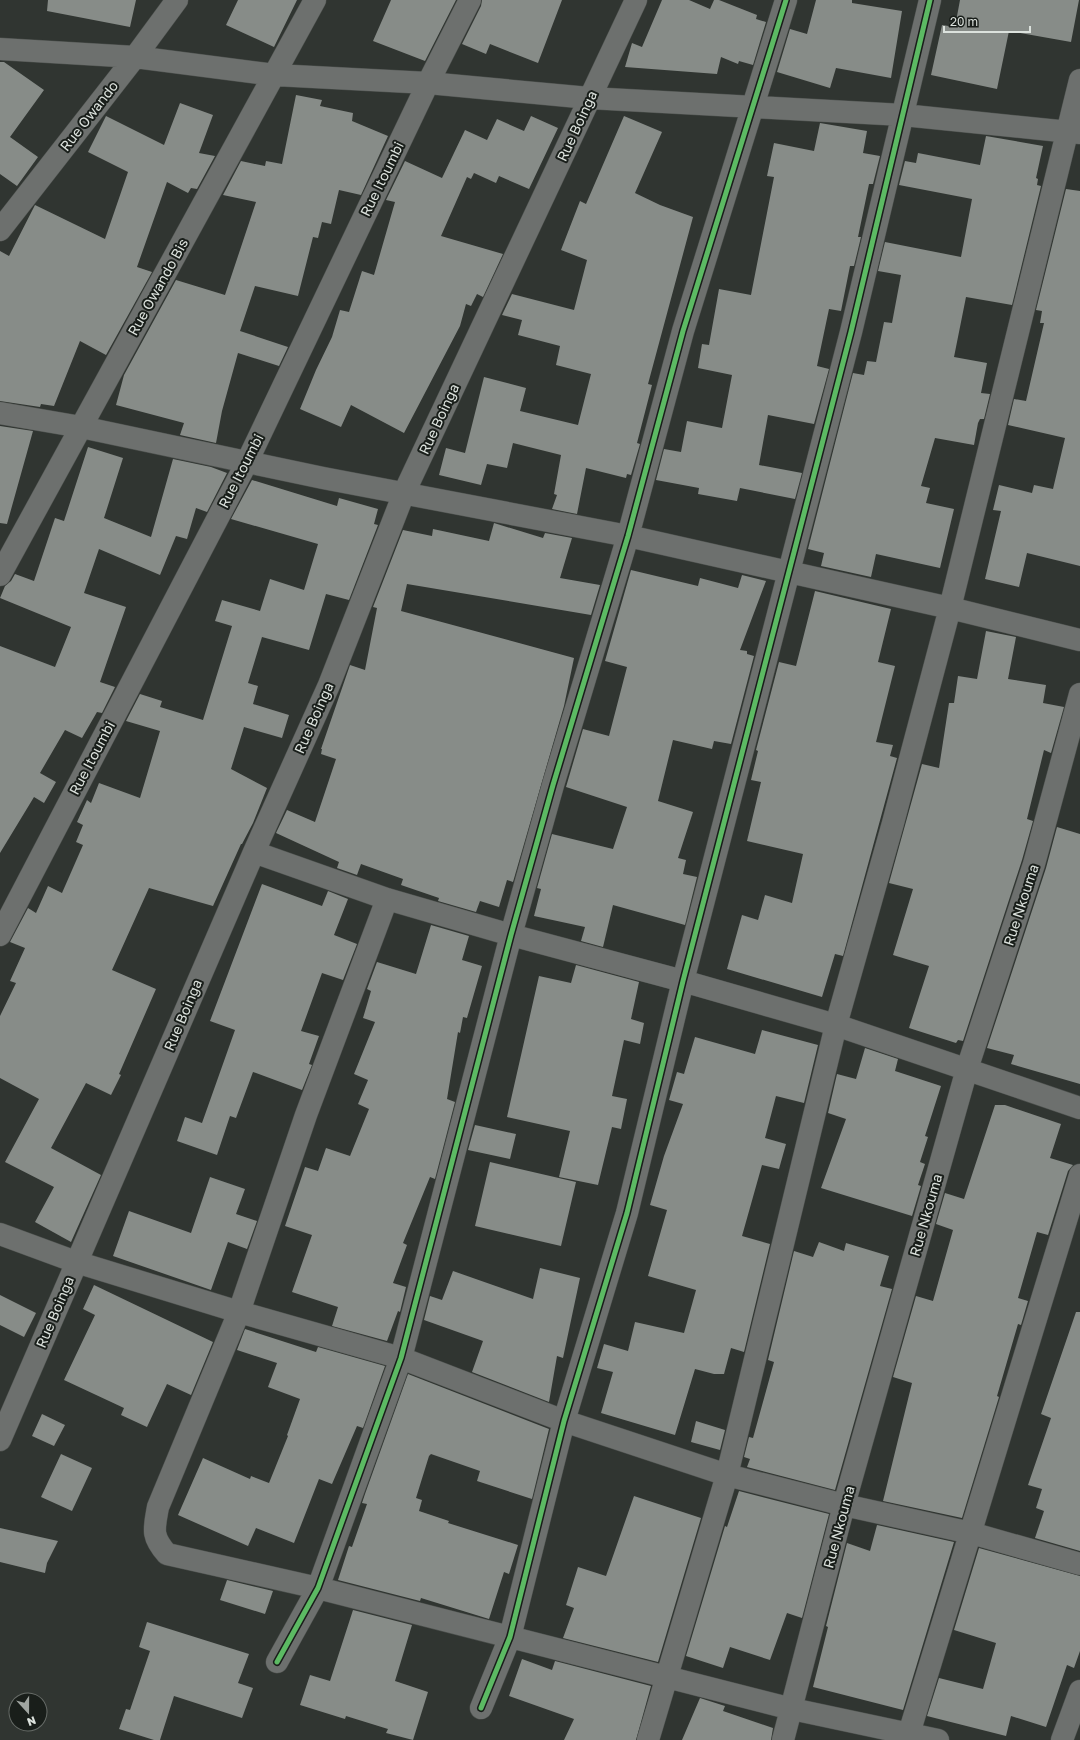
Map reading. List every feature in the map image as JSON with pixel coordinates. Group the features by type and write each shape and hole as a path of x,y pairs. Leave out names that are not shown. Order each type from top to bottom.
{"street":[{"name":"Rue Owando","path":"0,230 135,57 176,0"},
{"name":"Rue Owando Bis","path":"0,575 315,0"},
{"name":"Rue Itoumbi","path":"0,935 247,462 428,83 470,0"},
{"name":"Rue Boinga","path":"0,1440 254,852 329,685 404,493 636,0"},
{"path":"277,1662 318,1588 401,1358 511,935 553,785 628,536 683,331 786,0"},
{"path":"481,1708 510,1637 564,1421 627,1213 683,981 851,332 930,0"},
{"path":"0,49 135,57 275,75 428,83 590,98 903,115 1073,133"},
{"path":"648,1740 727,1475 836,1025 893,823 1073,133 1080,80"},
{"path":"0,413 81,427 324,478 628,536 950,608 1080,640"},
{"name":"Rue Nkouma","path":"783,1740 844,1505 967,1069 1034,864 1080,694"},
{"path":"254,852 387,899 836,1025 1080,1108"},
{"path":"387,899 306,1115 239,1312 158,1507 154,1531 157,1543 167,1554 318,1588 668,1676 792,1709 908,1737 938,1740"},
{"path":"908,1737 1080,1175"},
{"path":"0,1234 76,1262 239,1312 401,1358 564,1421 727,1475 844,1505 971,1533 1080,1564"},
{"path":"1062,1740 1080,1691"}],"building":[{"path":"48,0 136,0 130,27 47,11"},
{"path":"238,0 297,0 274,47 226,25"},
{"path":"391,0 456,0 425,61 373,41"},
{"path":"482,0 562,0 538,63 490,44 486,54 462,44 481,6"},
{"path":"662,0 689,0 710,9 714,0 719,0 757,15 756,19 766,22 753,65 739,61 738,64 721,57 717,74 625,67 632,43 642,47"},
{"path":"816,0 852,0 852,3 902,11 891,78 836,68 830,88 777,72 790,29 807,34"},
{"path":"960,0 1079,0 1071,42 1009,31 997,89 931,75 942,25 955,27"},
{"path":"0,62 4,62 44,90 10,137 38,157 17,186 0,174"},
{"path":"296,95 322,100 320,106 353,113 352,121 388,136 361,195 339,190 331,224 322,222 318,238 313,237 298,296 255,286 240,331 288,347 279,366 238,353 222,411 216,443 180,435 184,423 116,405 124,375 176,280 225,295 256,202 223,195 241,161 265,166 266,161 282,164"},
{"path":"180,103 213,115 199,153 215,156 197,189 191,188 188,193 167,182 137,267 152,272 106,355 80,341 54,406 41,404 40,407 0,401 0,251 9,256 35,205 105,239 128,172 88,152 106,116 164,145"},
{"path":"531,116 558,128 529,189 499,176 496,183 474,173 471,179 467,177 441,236 503,254 483,297 477,294 471,306 466,304 460,326 404,433 351,405 341,427 300,409 316,370 332,337 340,310 349,312 362,271 374,275 395,202 386,200 405,161 442,178 465,130 487,140 497,119 524,131"},
{"path":"624,116 662,132 635,193 660,205 693,217 648,384 652,385 637,443 640,444 631,475 627,474 626,478 586,468 577,514 552,509 557,495 554,494 561,455 513,443 507,468 487,464 481,485 439,475 446,448 465,453 484,377 526,388 520,411 578,425 591,374 556,365 560,346 518,335 522,320 502,315 512,294 574,310 587,260 561,250 580,201 586,204"},
{"path":"820,123 867,131 863,153 880,156 873,184 869,184 858,237 861,237 854,266 850,266 841,311 829,309 817,366 829,369 814,424 768,415 759,465 802,473 795,499 740,488 737,501 698,494 699,488 656,480 664,449 681,452 687,421 722,428 732,375 698,368 702,344 709,345 719,289 751,295 774,177 767,176 774,143 814,151"},
{"path":"986,136 1043,146 1036,178 1038,179 1037,185 1041,186 1012,305 966,297 954,357 987,363 981,393 990,394 984,419 980,419 978,423 974,445 935,438 921,486 930,488 926,503 954,509 940,568 876,554 871,577 821,566 824,553 808,549 853,373 864,375 867,361 876,362 884,322 892,323 901,275 878,271 885,242 961,257 972,199 899,185 905,161 916,163 918,153 980,165"},
{"path":"1066,189 1080,191 1080,566 1027,553 1019,587 985,579 1001,511 993,510 999,485 1032,493 1034,485 1053,489 1065,438 1008,425 1014,399 1026,401 1044,323 1040,323 1042,311 1036,310"},
{"path":"0,426 33,431 7,524 0,523"},
{"path":"88,447 123,458 104,518 151,537 173,459 211,467 227,473 207,512 196,508 187,539 176,536 160,575 99,549 84,593 126,607 100,682 115,687 102,713 97,712 82,738 65,730 40,773 56,782 44,803 34,797 0,853 0,646 55,667 71,627 0,598 5,586 11,581 15,574 34,581 55,518 64,521"},
{"path":"252,480 337,506 339,498 378,509 374,524 378,525 349,600 326,594 309,650 262,637 248,683 258,686 253,704 289,715 282,738 244,727 231,769 267,788 253,823 241,844 213,906 149,888 112,970 156,989 119,1074 121,1075 111,1095 86,1083 51,1148 101,1175 71,1242 35,1222 54,1187 5,1162 39,1099 0,1078 0,1016 16,983 10,981 25,948 10,942 28,908 36,913 48,886 62,893 83,845 76,842 83,825 77,822 87,800 91,803 99,783 140,798 160,731 126,721 140,694 162,701 160,707 203,720 232,626 215,621 222,600 260,611 270,579 304,590 318,544 231,519"},
{"path":"494,523 543,538 545,533 572,538 560,578 600,585 591,615 407,584 401,611 574,658 564,706 513,882 507,880 499,907 480,901 476,912 438,901 439,898 401,885 403,879 361,864 357,875 337,868 339,862 276,833 287,810 315,822 336,759 321,754 321,749 350,665 365,670 377,608 373,607 403,530 432,536 433,529 489,541"},
{"path":"631,570 698,586 700,578 738,588 742,575 766,581 740,650 747,651 747,654 754,656 731,744 714,741 712,749 673,740 658,801 693,812 678,858 686,860 683,874 697,877 685,925 613,905 603,947 581,941 585,927 534,916 541,889 537,888 552,834 613,849 627,807 566,787 583,729 609,736 627,667 605,661"},
{"path":"815,591 891,609 878,662 895,666 876,742 893,745 890,756 897,758 843,956 835,954 822,997 727,969 742,915 758,920 765,895 792,903 803,854 747,841 761,782 751,780 758,751 756,750 779,662 796,666"},
{"path":"986,631 1016,637 1008,679 1046,685 1043,703 1064,707 1051,753 1044,750 1027,819 1033,821 1022,860 963,1041 958,1040 956,1043 909,1028 929,966 893,955 913,889 889,883 922,764 939,768 949,703 954,703 958,676 977,679"},
{"path":"1057,827 1080,834 1080,1084 1011,1064 1014,1055 987,1048 1046,868"},
{"path":"262,884 322,906 328,891 348,899 334,935 357,944 343,980 322,973 301,1031 319,1036 309,1064 312,1065 302,1090 253,1072 236,1118 230,1116 217,1155 177,1141 185,1117 202,1123 235,1030 210,1021"},
{"path":"431,925 469,936 462,960 482,966 467,1018 463,1017 460,1033 458,1032 447,1099 455,1102 435,1179 430,1177 403,1243 407,1245 393,1283 406,1287 400,1312 398,1311 387,1341 332,1326 338,1307 292,1292 312,1235 285,1226 305,1167 318,1171 326,1148 350,1156 369,1109 358,1104 368,1080 354,1074 375,1022 363,1018 371,991 367,989 377,962 416,974"},
{"path":"576,965 639,982 631,1019 644,1023 640,1044 624,1040 612,1096 627,1099 621,1129 612,1127 598,1185 559,1177 570,1131 507,1117 539,976 571,983"},
{"path":"762,1030 818,1045 804,1103 776,1096 765,1138 786,1144 779,1169 762,1165 742,1236 770,1244 744,1352 731,1348 724,1374 714,1374 695,1369 675,1435 601,1413 613,1372 597,1368 604,1344 628,1351 635,1322 684,1333 696,1290 648,1276 667,1210 650,1205 664,1156 683,1104 669,1100 677,1072 684,1074 695,1037 755,1054"},
{"path":"865,1048 898,1059 895,1071 941,1086 925,1136 928,1137 920,1162 925,1164 918,1185 921,1186 912,1216 821,1188 846,1119 828,1113 837,1074 856,1079"},
{"path":"995,1105 1005,1105 1061,1124 1050,1158 1073,1165 1068,1171 1048,1235 1037,1232 1018,1298 1028,1301 1021,1325 1018,1324 997,1396 999,1397 962,1518 883,1501 912,1383 893,1377 916,1296 933,1301 953,1230 936,1224 945,1193 964,1199"},
{"path":"475,1125 516,1134 510,1159 468,1150"},
{"path":"490,1162 576,1182 561,1246 475,1226"},
{"path":"210,1177 245,1189 236,1214 257,1221 247,1249 228,1242 211,1290 113,1256 129,1211 191,1233"},
{"path":"819,1242 844,1251 846,1243 889,1256 880,1286 892,1289 835,1490 747,1467 750,1459 744,1457 749,1437 753,1438 774,1362 768,1360 794,1251 813,1257"},
{"path":"540,1268 580,1278 563,1358 557,1356 549,1402 472,1372 483,1341 424,1320 430,1296 442,1300 453,1271 533,1299"},
{"path":"94,1285 213,1342 191,1395 167,1384 147,1427 121,1415 124,1408 64,1380 95,1315 83,1309"},
{"path":"0,1295 36,1313 24,1337 0,1325"},
{"path":"1076,1312 1080,1312 1080,1551 1035,1538 1044,1511 1036,1508 1042,1489 1028,1485 1051,1418 1041,1414"},
{"path":"245,1329 316,1352 318,1347 385,1366 363,1428 357,1426 332,1484 319,1479 294,1543 256,1528 248,1546 178,1515 203,1458 250,1479 251,1476 269,1483 288,1436 287,1435 300,1399 268,1387 277,1363 237,1350"},
{"path":"408,1374 549,1429 532,1499 477,1481 480,1471 431,1454 429,1456 416,1498 422,1500 419,1511 449,1521 448,1523 518,1545 509,1574 504,1572 489,1619 421,1598 420,1601 338,1580 349,1546 352,1547 367,1504 362,1503"},
{"path":"42,1414 65,1425 54,1446 32,1436"},
{"path":"696,1421 725,1430 720,1450 691,1442"},
{"path":"61,1454 92,1468 72,1511 41,1497"},
{"path":"739,1491 829,1514 802,1618 787,1613 770,1660 730,1647 723,1668 686,1656 725,1526 727,1527"},
{"path":"634,1496 701,1518 658,1662 563,1638 574,1608 566,1605 578,1567 606,1576"},
{"path":"877,1525 954,1542 903,1710 813,1687 828,1627 826,1626 847,1543 870,1551"},
{"path":"0,1528 58,1541 47,1563 45,1573 0,1562"},
{"path":"979,1548 1080,1576 1080,1651 1074,1668 1067,1665 1046,1727 1011,1716 1006,1736 927,1716 939,1678 983,1689 996,1643 954,1630"},
{"path":"227,1580 273,1591 265,1614 220,1600"},
{"path":"353,1610 412,1625 395,1681 428,1692 413,1740 386,1733 388,1729 346,1716 345,1719 300,1705 310,1675 330,1681"},
{"path":"147,1622 249,1654 238,1683 253,1688 242,1718 174,1696 160,1740 154,1740 119,1729 126,1709 130,1710 150,1651 139,1647"},
{"path":"522,1659 552,1670 555,1661 651,1686 636,1740 564,1740 574,1719 509,1696"},
{"path":"700,1698 725,1706 723,1711 773,1728 771,1740 682,1740"}],"cycle path":[{"path":"277,1662 318,1588 401,1358 511,935 553,785 628,536 683,331 786,0"},
{"path":"481,1708 510,1637 564,1421 627,1213 683,981 851,332 930,0"}]}
